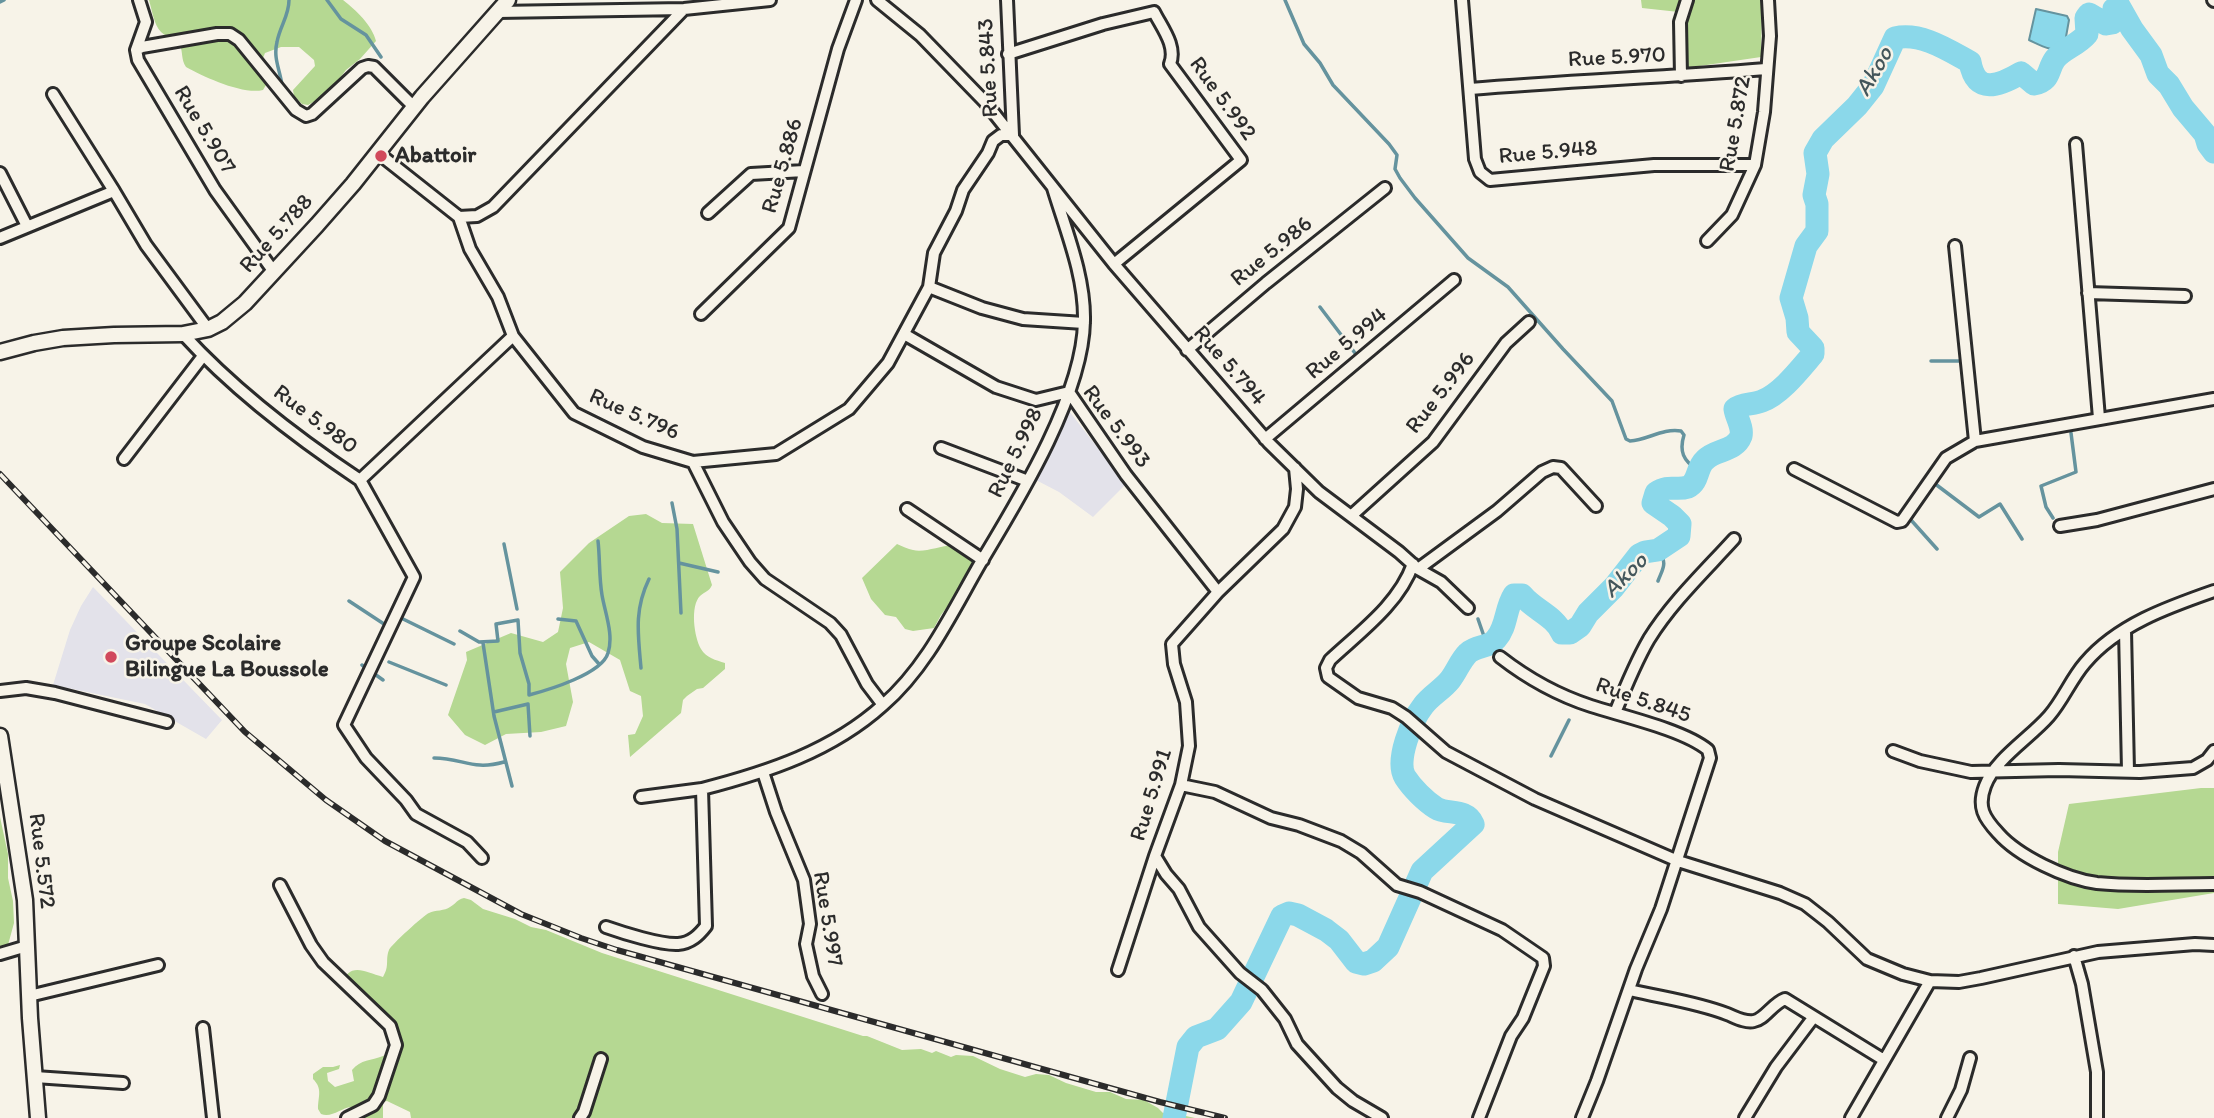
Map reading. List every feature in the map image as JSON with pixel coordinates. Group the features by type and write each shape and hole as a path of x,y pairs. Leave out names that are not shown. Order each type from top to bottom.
{"street":[{"path":"136,50 146,22 139,0"},
{"name":"Rue 5.788","path":"0,352 63,338 183,334 208,329 233,314 353,184 414,107 508,0"},
{"path":"497,12 645,5 684,9 770,0"},
{"name":"Rue 5.886","path":"701,314 789,228 838,49 856,0"},
{"name":"Rue 5.794","path":"877,0 936,50 985,102 1114,264 1265,439 1319,492 1415,566"},
{"name":"Rue 5.843","path":"1007,0 1013,135"},
{"name":"Rue 5.948","path":"1462,0 1475,159 1480,172 1490,180 1654,165 1755,165"},
{"path":"1681,76 1680,22 1687,0"},
{"name":"Rue 5.872","path":"1707,241 1732,215 1755,165 1764,112 1770,36 1768,0"},
{"path":"378,153 459,217 477,216 493,207 684,9"},
{"name":"Rue 5.992","path":"1008,54 1102,24 1154,12 1173,55 1170,64 1241,160 1114,264"},
{"path":"136,50 217,34 230,34 239,40 296,110 306,116 312,114 362,68 368,66 374,67 414,107"},
{"name":"Rue 5.907","path":"136,50 135,55 215,190 274,272"},
{"name":"Rue 5.970","path":"1470,89 1766,69"},
{"path":"53,94 146,245 208,329"},
{"name":"Rue 5.796","path":"459,217 470,248 498,297 513,336 574,413 643,447 693,462 776,453 849,409 888,363 929,287 934,253 957,211 963,190 983,162 993,141 1001,135 1013,135"},
{"path":"2076,144 2099,418"},
{"path":"708,213 751,174 804,171"},
{"path":"0,173 27,226"},
{"name":"Rue 5.998","path":"641,797 702,789 796,761 860,724 903,685 922,662 1028,481 1069,392 1080,352 1084,323 1083,295 1053,188"},
{"name":"Rue 5.986","path":"1187,350 1385,188"},
{"path":"0,238 114,191"},
{"path":"1955,246 1975,440"},
{"name":"Rue 5.994","path":"1265,439 1454,280"},
{"path":"929,287 982,308 1023,319 1084,323"},
{"path":"2088,293 2185,296"},
{"name":"Rue 5.996","path":"1351,516 1433,442 1506,343 1529,322"},
{"name":"Rue 5.980","path":"183,334 203,356 314,449 360,480 513,336"},
{"name":"Rue 5.993","path":"904,334 996,387 1036,400 1069,392 1126,475 1218,592"},
{"path":"124,459 203,356"},
{"path":"1794,468 1897,522 1902,521 1947,458 1975,440 2214,399"},
{"path":"941,448 1028,481"},
{"path":"693,462 723,522 750,562 765,579 830,623 841,635 867,684 883,705"},
{"path":"1596,506 1561,468 1553,467 1542,472 1497,511 1415,566 1394,597 1330,660 1326,668 1328,677 1358,698 1392,708 1446,752 1535,799 1678,861 1780,893 1805,904 1867,958 1903,974 1930,981 1959,982 2074,956 2145,947 2214,945"},
{"name":"Rue 5.991","path":"1118,970 1181,785 1189,746 1186,702 1172,654 1172,644 1218,592 1283,529 1295,507 1295,468"},
{"path":"360,480 414,577 344,725 366,758 416,814 467,842 482,858"},
{"path":"2060,526 2097,520 2214,489"},
{"path":"907,509 983,560"},
{"path":"1615,713 1629,677 1650,638 1671,609 1734,539"},
{"path":"1415,566 1441,582 1468,608"},
{"path":"2214,591 2154,614 2095,651 2082,666 2052,713 1992,771 1985,785 1980,809 2004,840 2032,859 2094,883 2214,884"},
{"path":"2125,630 2128,771"},
{"name":"Rue 5.845","path":"1500,657 1532,680 1561,694 1689,737 1708,750 1708,769 1678,861"},
{"path":"0,691 26,688 55,693 167,722"},
{"name":"Rue 5.572","path":"0,736 25,900 38,1118"},
{"path":"1893,751 1920,761 1971,772 2193,768 2207,760 2214,751"},
{"name":"Rue 5.997","path":"763,772 803,880 810,924 806,944 813,976 822,994"},
{"path":"1181,785 1215,792 1270,818 1299,825 1341,841 1361,853 1390,881 1419,891 1502,930 1545,960 1479,1118"},
{"path":"606,927 631,936 679,944 696,938 706,926 702,789"},
{"path":"1155,856 1179,889 1199,927 1240,973 1262,990 1285,1019 1297,1044 1337,1088 1382,1118"},
{"path":"1582,1118 1678,861"},
{"path":"280,885 311,945 323,962 390,1026 393,1032 396,1045 379,1096 373,1105 347,1118"},
{"path":"0,954 27,946"},
{"path":"2074,956 2082,984 2097,1072 2097,1118"},
{"path":"29,996 158,965"},
{"path":"1851,1118 1930,981"},
{"path":"1630,990 1703,1005 1746,1021 1756,1021 1776,1003 1785,999 1884,1060"},
{"path":"1745,1118 1776,1067 1813,1018"},
{"path":"203,1028 213,1118"},
{"path":"1947,1118 1961,1090 1970,1058"},
{"path":"580,1118 601,1059"},
{"path":"34,1077 123,1083"}],"shaded area":[{"path":"1069,411 1126,484 1093,517 1059,492 1034,479"},
{"name":"Groupe Scolaire Bilingue La Boussole","path":"93,587 222,720 206,739 145,704 53,685 70,630"}],"green space":[{"path":"149,0 343,0 367,24 376,41 346,70 328,94 308,105 302,104 294,96 293,90 315,66 314,60 299,47 281,47 265,53 263,58 269,80 263,90 235,88 186,67 179,42 159,29"},
{"path":"1641,0 1762,0 1761,57 1686,68 1688,13 1642,8"},
{"path":"646,514 662,523 693,524 712,585 700,596 695,607 696,637 703,652 725,663 725,669 703,688 687,696 683,700 681,713 630,757 628,735 635,734 643,716 641,696 630,691 620,660 589,642 570,648 566,664 573,702 566,726 541,732 506,734 485,745 465,735 448,715 467,660 466,652 511,633 543,642 558,632 563,608 560,572 589,543 629,516"},
{"path":"897,544 921,551 954,545 962,547 974,562 934,628 913,631 905,629 896,617 885,615 871,599 862,578"},
{"path":"2214,788 2214,893 2118,909 2058,904 2058,852 2069,804"},
{"path":"0,817 8,854 14,923 8,945 0,947"},
{"path":"464,898 483,909 546,930 602,953 867,1036 902,1050 921,1049 932,1053 936,1051 951,1057 973,1056 1025,1077 1049,1075 1096,1092 1110,1092 1126,1099 1144,1100 1163,1113 1195,1118 411,1118 410,1112 387,1101 383,1102 383,1118 354,1118 356,1112 351,1107 329,1115 321,1114 318,1109 319,1089 313,1074 323,1067 340,1065 339,1069 327,1073 328,1081 335,1087 354,1081 352,1070 355,1066 385,1055 397,1045 389,1017 355,994 351,996 345,993 340,987 344,979 357,970 383,977 389,950 401,937 426,915 448,908"}],"water":[{"path":"2036,9 2067,16 2069,20 2064,48 2051,49 2029,40"}],"waterway":[{"path":"0,2 4,0"},
{"path":"282,85 276,48 289,0"},
{"path":"327,0 341,19 366,35 381,57"},
{"path":"1285,0 1304,44 1333,85 1397,155 1395,169 1415,198 1468,258 1508,287 1612,401 1626,439 1637,440 1668,431 1681,431 1684,435 1684,455 1698,470"},
{"name":"Akoo","path":"1174,1118 1188,1047 1196,1037 1217,1029 1241,1002 1282,916 1289,913 1298,915 1326,930 1339,940 1356,962 1364,964 1373,961 1388,947 1422,871 1473,824 1466,816 1436,808 1411,786 1402,770 1403,751 1414,721 1426,702 1450,680 1468,653 1490,644 1500,634 1514,595 1522,595 1554,622 1562,633 1570,633 1580,626 1588,613 1614,587 1639,555 1658,550 1679,536 1680,524 1653,503 1656,493 1692,485 1705,460 1730,448 1741,436 1735,409 1769,398 1790,380 1813,354 1813,348 1798,332 1791,298 1806,246 1817,231 1817,204 1814,195 1818,174 1815,153 1823,139 1873,86 1895,38 1915,38 1943,48 1970,62 1977,79 1983,83 1997,84 2021,73 2034,84 2046,78 2058,56 2087,34 2086,18 2089,14 2106,24 2112,23 2115,17 2114,9 2119,6 2151,55 2158,74 2205,134 2214,152"},
{"path":"1320,307 1358,357"},
{"path":"1931,361 1962,361"},
{"path":"2053,518 2046,507 2041,486 2076,472 2071,433"},
{"path":"1934,483 1979,517 2000,504 2022,539"},
{"path":"672,503 677,529 681,613"},
{"path":"1911,520 1937,549"},
{"path":"460,631 479,642 498,641 496,624 518,620 520,653 529,684 529,695 573,680 596,668 604,661 610,646 601,588 598,541"},
{"path":"504,544 517,609"},
{"path":"1658,550 1664,562 1658,581"},
{"path":"679,563 718,572"},
{"path":"641,668 639,612 649,579"},
{"path":"349,601 387,626"},
{"path":"399,617 454,644"},
{"path":"558,619 576,621 592,656 599,664"},
{"path":"1478,619 1487,645"},
{"path":"483,643 494,716 512,786"},
{"path":"389,662 446,685"},
{"path":"362,665 383,680"},
{"path":"494,712 528,704 530,736"},
{"path":"1551,756 1569,720"},
{"path":"434,758 475,765 504,762"}],"railway":[{"path":"0,474 245,732 326,800 385,841 521,914 617,950 1225,1118"}],"place":[{"name":"Abattoir","path":"381,156"},
{"name":"Groupe Scolaire Bilingue La Boussole","path":"111,657"}]}
